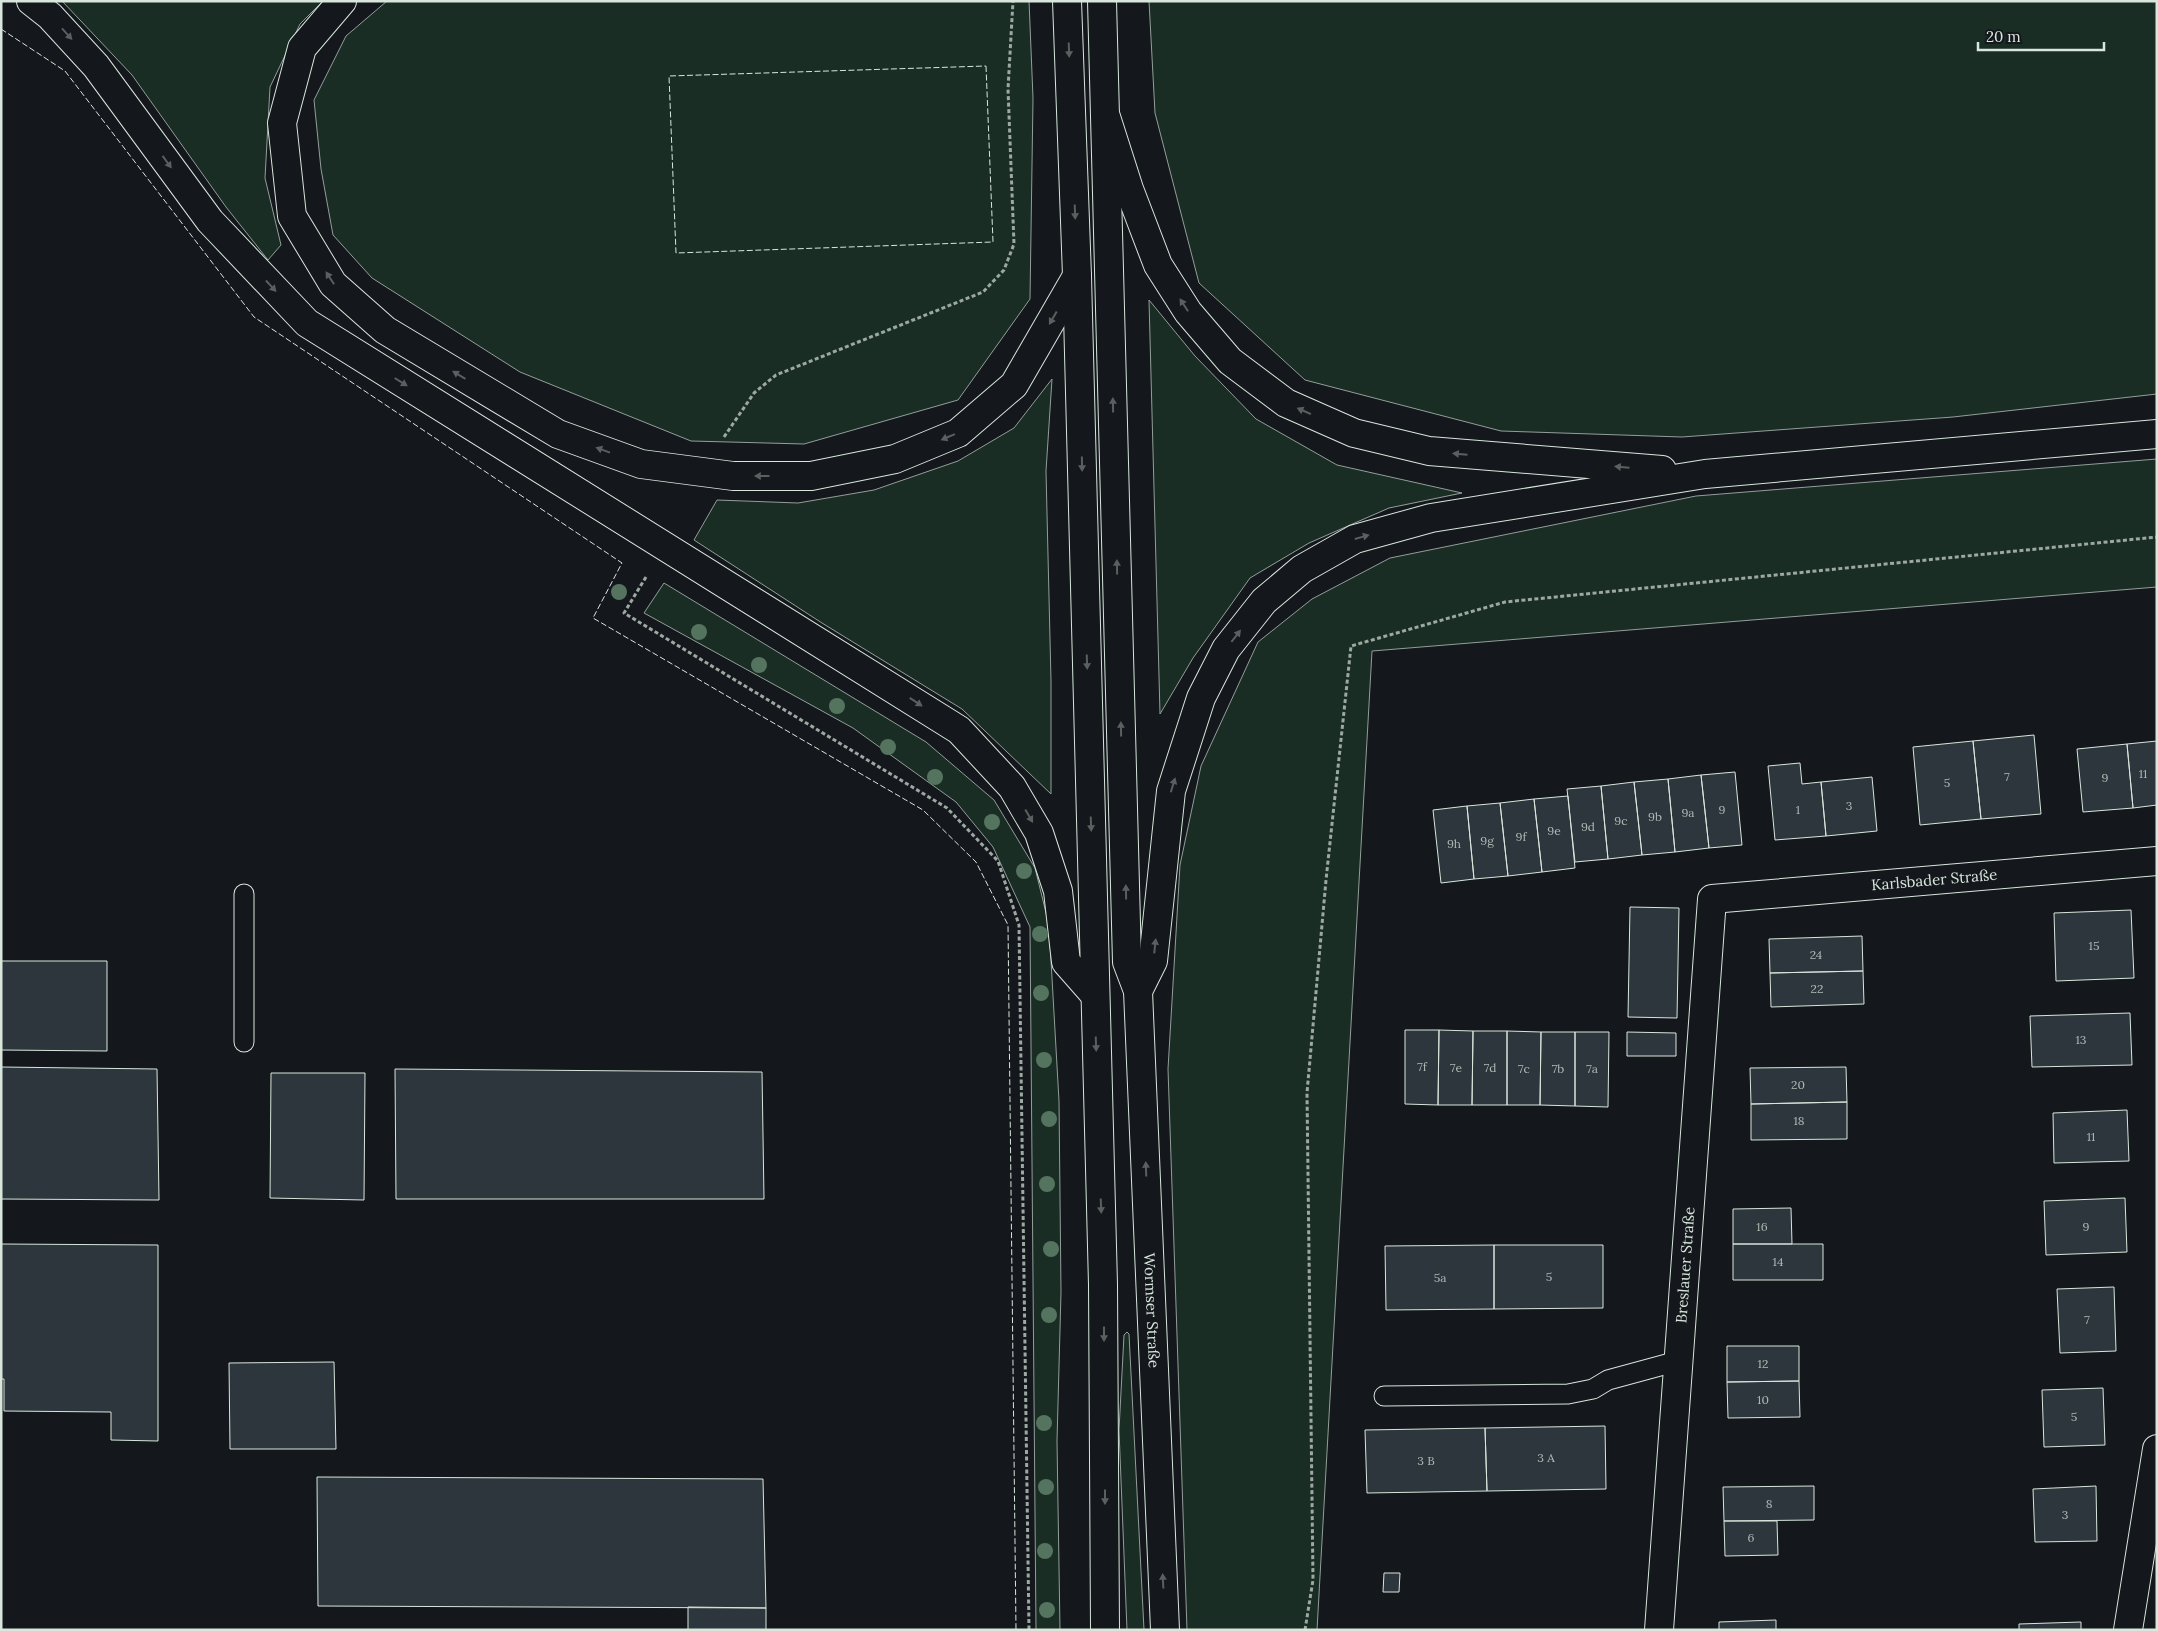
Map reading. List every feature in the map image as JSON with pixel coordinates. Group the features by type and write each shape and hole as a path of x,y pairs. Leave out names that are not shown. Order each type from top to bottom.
{"main road":[{"path":"31,1 50,16 96,66 210,221 306,323 959,730 1012,786 1039,834 1058,891 1066,962 1095,995"},
{"path":"342,1 302,48 282,123 292,216 333,284 385,330 558,434 641,464 733,476 811,476 895,459 958,433 1014,385 1077,276"},
{"path":"1067,1 1077,276 1103,1285 1105,1630"},
{"path":"1102,1 1127,962 1138,991"},
{"path":"1106,117 1129,189 1158,265 1188,312 1230,361 1286,403 1354,433 1429,451 1705,474"},
{"path":"1138,991 1153,961 1171,791 1201,698 1226,648 1264,601 1302,569 1355,539 1431,518 1705,474 2157,434"},
{"name":"Karlsbader Straße","path":"1712,899 2157,861"},
{"name":"Breslauer Straße","path":"1658,1630 1712,899"},
{"name":"Wormser Straße","path":"1138,991 1165,1630"},
{"path":"2128,1630 2157,1449"}],"lane":[{"path":"244,894 244,1042"},
{"path":"1384,1396 1568,1394 1593,1389 1608,1380 1678,1361"}],"path":[{"path":"724,437 754,393 776,375 983,292 1004,270 1014,244 1008,89 1013,1"},
{"path":"1305,1630 1313,1580 1306,1093 1351,646 1505,602 2157,537"},
{"path":"650,570 624,614 947,808 998,861 1019,925 1029,1630"}],"green space":[{"path":"62,1 323,1 300,24 270,87 265,178 281,245 268,260 226,207 132,75"},
{"path":"387,1 1029,1 1033,98 1030,299 958,400 804,444 691,441 520,372 372,278 333,235 321,169 314,100 346,36"},
{"path":"1149,1 2157,1 2157,394 1953,417 1682,437 1501,431 1305,380 1199,283 1155,113"},
{"path":"1149,300 1195,356 1256,419 1337,465 1462,493 1389,508 1309,543 1250,578 1193,658 1160,714"},
{"path":"1052,379 1046,471 1051,681 1051,794 962,709 822,623 694,540 717,500 798,503 874,490 958,461 1014,428"},
{"path":"2157,459 2157,587 1372,651 1317,1630 1187,1630 1168,1069 1180,865 1201,766 1258,642 1312,599 1390,558 1696,496"},
{"path":"664,583 926,742 994,800 1035,868 1049,925 1059,1101 1061,1292 1057,1441 1060,1630 1036,1630 1030,927 993,847 956,802 853,728 644,613"},
{"path":"1127,1332 1129,1334 1144,1630 1127,1630 1119,1430 1124,1335"}],"building":[{"path":"2034,735 2041,814 1981,819 1973,741"},
{"path":"1973,741 1981,819 1920,825 1913,747"},
{"path":"2157,741 2157,805 2133,808 2127,744"},
{"path":"2127,744 2133,808 2083,812 2077,749"},
{"path":"1800,763 1802,784 1821,782 1826,836 1775,840 1768,766"},
{"path":"1735,772 1742,845 1709,848 1701,775"},
{"path":"1701,775 1709,848 1675,852 1668,779"},
{"path":"1872,777 1877,831 1826,836 1821,782"},
{"path":"1668,779 1675,852 1642,855 1634,782"},
{"path":"1634,782 1642,855 1608,859 1601,786"},
{"path":"1601,786 1608,859 1575,862 1567,789"},
{"path":"1568,796 1575,868 1542,872 1534,799"},
{"path":"1534,799 1542,872 1508,876 1500,803"},
{"path":"1500,803 1508,876 1474,879 1467,806"},
{"path":"1467,806 1474,879 1441,883 1433,810"},
{"path":"1630,907 1679,908 1677,1018 1628,1017"},
{"path":"2131,910 2134,978 2056,981 2054,913"},
{"path":"1862,936 1863,971 1770,973 1769,939"},
{"path":"1,961 107,961 107,1051 1,1050"},
{"path":"1863,971 1864,1004 1771,1007 1770,973"},
{"path":"2130,1013 2132,1065 2032,1067 2030,1016"},
{"path":"1405,1030 1439,1030 1438,1105 1405,1104"},
{"path":"1439,1030 1473,1031 1472,1105 1438,1105"},
{"path":"1473,1031 1507,1031 1507,1105 1472,1105"},
{"path":"1507,1031 1541,1032 1540,1105 1507,1105"},
{"path":"1541,1032 1575,1032 1575,1106 1540,1105"},
{"path":"1575,1032 1609,1032 1608,1107 1575,1106"},
{"path":"1627,1032 1676,1033 1676,1056 1627,1056"},
{"path":"1,1067 157,1069 159,1200 1,1199"},
{"path":"1846,1067 1847,1102 1751,1104 1750,1068"},
{"path":"395,1069 762,1072 764,1199 396,1199"},
{"path":"271,1073 365,1073 364,1200 270,1198"},
{"path":"1847,1102 1847,1139 1751,1140 1751,1104"},
{"path":"2127,1110 2129,1161 2054,1163 2053,1113"},
{"path":"2125,1198 2127,1252 2046,1255 2044,1201"},
{"path":"1791,1208 1792,1244 1733,1244 1733,1209"},
{"path":"1,1244 158,1245 158,1441 111,1440 111,1412 4,1411 4,1379 1,1379"},
{"path":"1733,1244 1823,1244 1823,1280 1733,1280"},
{"path":"1494,1245 1494,1309 1386,1310 1385,1246"},
{"path":"1494,1245 1603,1245 1603,1308 1494,1309"},
{"path":"2114,1287 2116,1351 2060,1353 2057,1289"},
{"path":"1727,1346 1799,1346 1799,1381 1727,1382"},
{"path":"334,1362 336,1449 230,1449 229,1363"},
{"path":"1799,1381 1800,1417 1728,1418 1727,1382"},
{"path":"2103,1388 2105,1445 2044,1447 2042,1390"},
{"path":"1605,1426 1606,1489 1487,1491 1485,1428"},
{"path":"1485,1428 1487,1491 1367,1493 1365,1430"},
{"path":"317,1477 763,1479 766,1608 318,1606"},
{"path":"1814,1486 1814,1520 1724,1521 1723,1487"},
{"path":"2096,1486 2097,1541 2035,1542 2033,1489"},
{"path":"1724,1521 1777,1521 1778,1555 1725,1556"},
{"path":"1384,1573 1400,1573 1399,1592 1383,1592"},
{"path":"688,1607 766,1608 766,1630 688,1630"},
{"path":"1776,1620 1776,1630 1719,1630 1719,1622"},
{"path":"2081,1622 2081,1630 2019,1630 2019,1624"}],"fence":[{"path":"1,29 65,71 254,317 622,563 593,618 923,810 976,862 1008,925 1016,1630"},
{"path":"986,66 993,242 676,253 669,76 986,66"}]}
